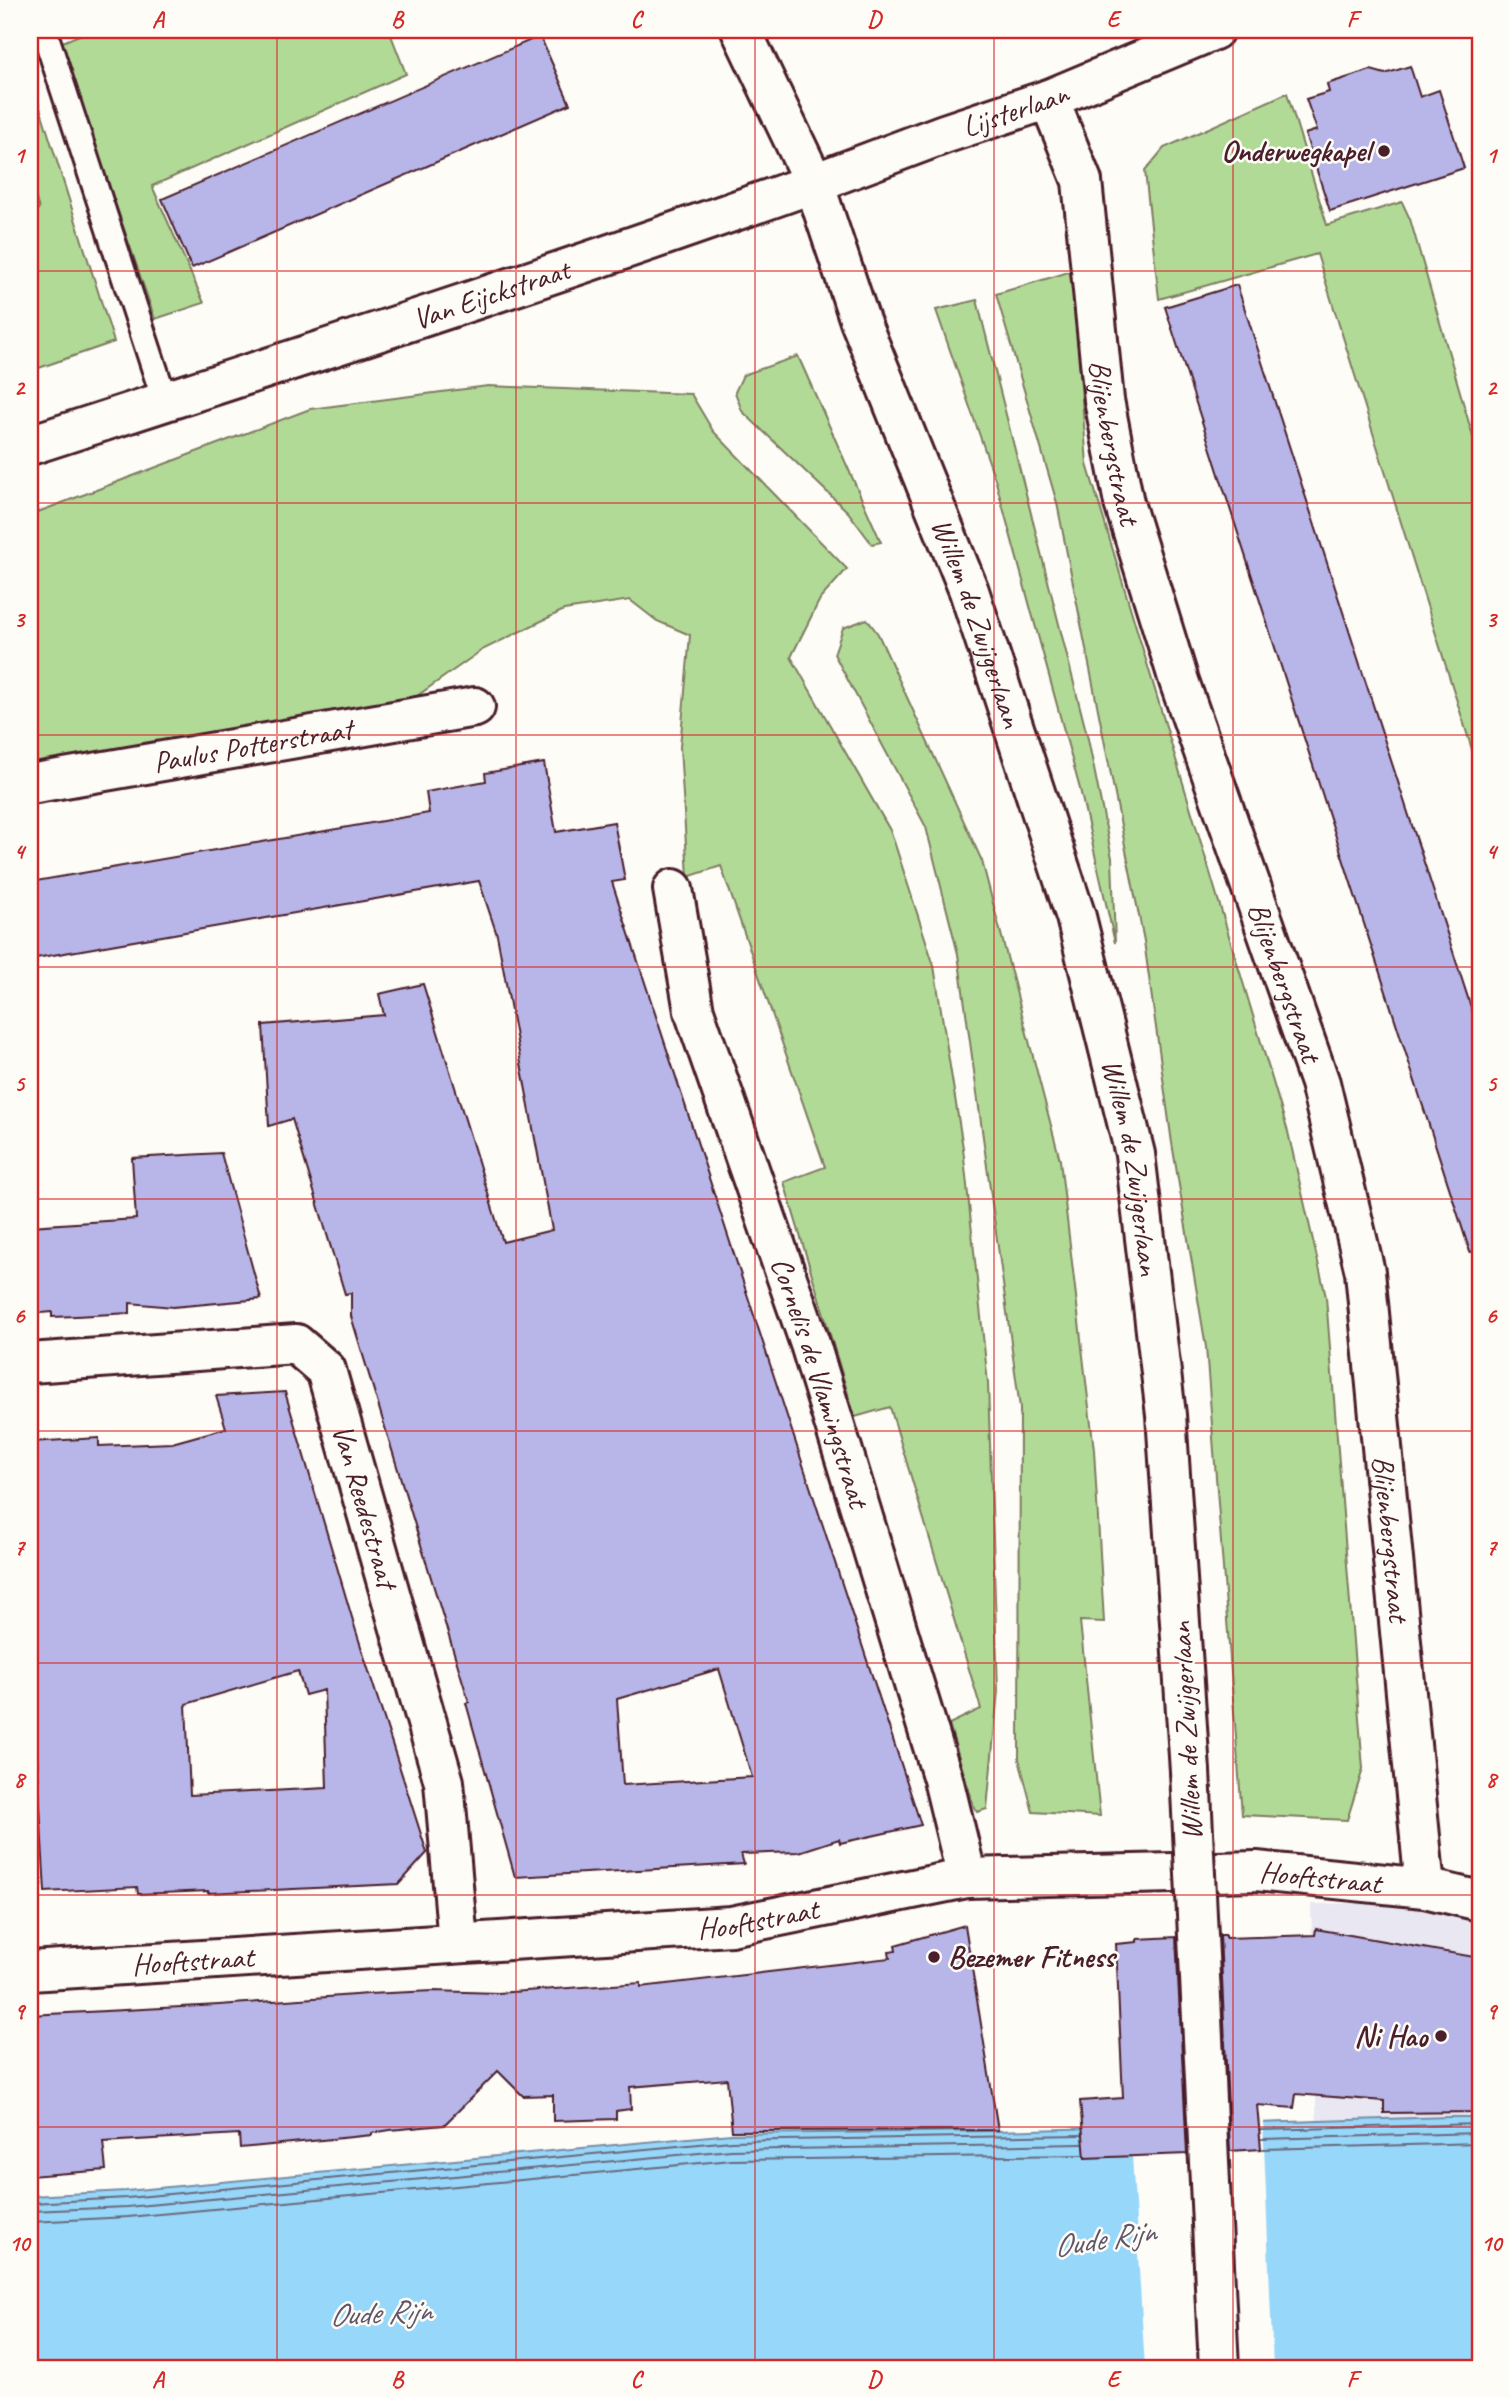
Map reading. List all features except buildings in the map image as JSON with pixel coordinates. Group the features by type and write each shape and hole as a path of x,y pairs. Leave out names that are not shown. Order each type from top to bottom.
{"street":[{"name":"Willem de Zwijgerlaan","path":"741,30 814,183 860,320 973,604 1076,917 1135,1154 1166,1416 1190,1771 1219,2368"},
{"name":"Lijsterlaan","path":"814,183 944,134 1049,99 1214,30"},
{"name":"Blijenbergstraat","path":"1049,99 1082,181 1104,400 1124,503 1179,681 1320,1083 1365,1272 1425,1888"},
{"name":"Van Eijckstraat","path":"30,445 434,314 814,183"},
{"name":"Paulus Potterstraat","path":"30,784 475,707"},
{"name":"Cornelis de Vlamingstraat","path":"673,889 694,1012 810,1344 943,1779 967,1878"},
{"name":"Van Reedestraat","path":"30,1363 296,1343 326,1370 444,1782 458,1942"},
{"name":"Hooftstraat","path":"30,1971 731,1926 967,1878 1255,1871 1425,1888 1480,1901"}],"lane":[{"path":"44,30 165,401"}],"shaded area":[{"path":"1480,1901 1480,2131 1317,2134 1311,1904"}],"green space":[{"path":"91,30 389,30 406,74 152,186 204,303 155,319 60,43"},
{"path":"30,76 114,342 30,371 30,213 39,209 30,180"},
{"path":"1287,93 1327,225 1402,202 1410,219 1480,461 1480,775 1317,254 1159,299 1145,171 1164,148"},
{"path":"1072,271 1087,464 1288,1132 1326,1297 1363,1769 1347,1820 1242,1815 1206,1347 1172,1143 1144,941 1057,503 996,294"},
{"path":"977,300 1088,739 1112,858 1115,943 1080,789 996,482 936,310"},
{"path":"798,356 881,542 872,544 848,512 742,411 735,392 743,375"},
{"path":"488,386 691,394 713,431 847,569 820,599 791,657 891,832 934,966 963,1148 988,1383 998,1691 987,1809 977,1812 974,1807 949,1724 981,1709 890,1407 855,1417 784,1182 825,1167 721,866 688,877 680,747 690,635 657,621 630,600 564,610 482,650 407,703 30,771 30,515 310,409"},
{"path":"867,619 878,634 982,861 1060,1160 1094,1450 1104,1622 1080,1621 1100,1816 1033,1812 1019,1759 1020,1408 958,954 926,827 834,654 843,628"}],"water":[{"name":"Oude Rijn","path":"1480,2117 1480,2368 30,2368 30,2196 126,2191 731,2134 997,2131"}],"pier":[{"path":"1263,2119 1273,2368 1145,2368 1130,2123"}],"place":[{"name":"Onderwegkapel","path":"1384,151"},
{"name":"Bezemer Fitness","path":"934,1957"},
{"name":"Ni Hao","path":"1441,2036"}]}
